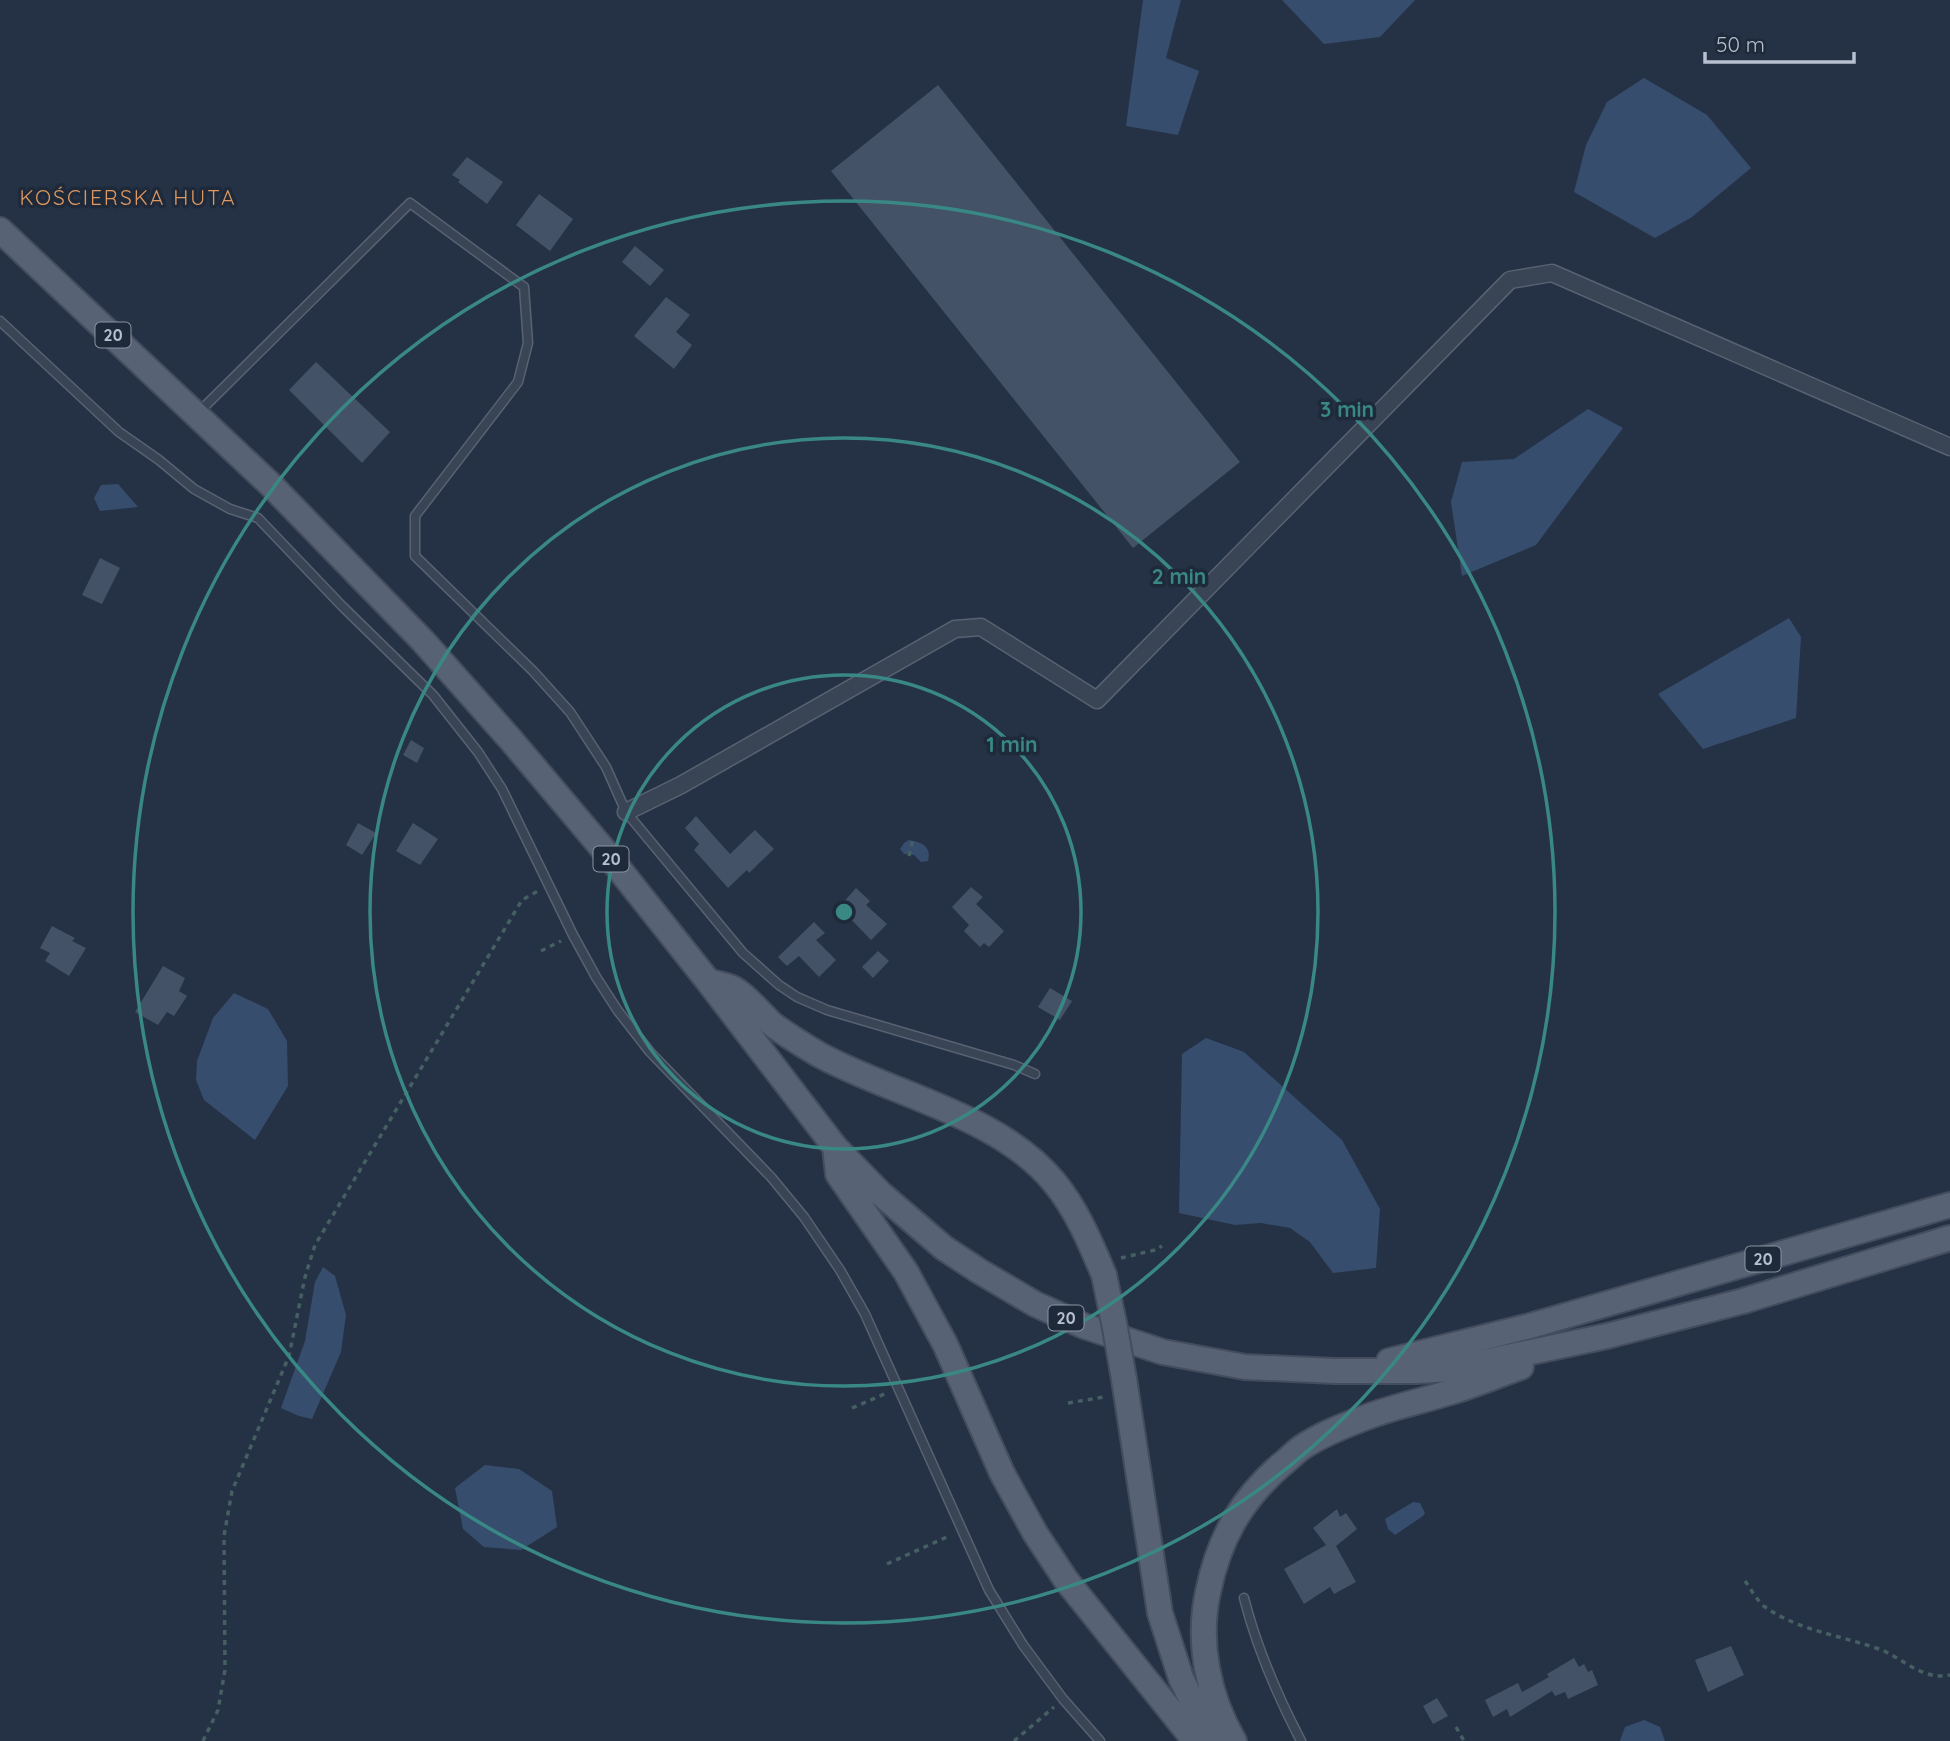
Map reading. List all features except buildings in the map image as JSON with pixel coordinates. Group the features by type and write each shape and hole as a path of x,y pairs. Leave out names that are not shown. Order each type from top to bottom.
{"main road":[{"name":"20","path":"0,230 272,486 422,641 607,855 835,1147 881,1194 944,1248 1035,1304 1084,1326 1163,1352 1245,1367 1416,1371 1451,1369 1607,1336 1743,1301 1950,1238"},
{"path":"708,981 734,989 774,1025 816,1053 963,1117 1011,1144 1054,1181 1079,1217 1102,1270 1115,1328 1160,1613 1181,1678 1194,1706 1220,1741"},
{"path":"835,1147 838,1174 906,1272 944,1344 1002,1473 1035,1533 1066,1580 1195,1741"},
{"name":"20","path":"1348,1370 1530,1326 1950,1205"},
{"path":"1234,1741 1224,1726 1212,1692 1206,1661 1206,1602 1222,1543 1244,1504 1261,1483 1300,1448 1333,1431 1365,1418 1452,1392 1607,1336"}],"street":[{"path":"626,812 681,785 955,629 981,627 1097,699 1510,281 1552,273 1950,447"}],"lane":[{"path":"197,415 410,203 524,287 528,343 518,382 415,516 415,556 533,671 570,712 606,767 626,812 743,953 779,985 797,997 827,1010 1014,1065 1035,1074"},
{"path":"0,321 119,432 194,489 230,509 258,519 433,695 478,752 502,789 573,935 611,999 650,1052 771,1177 804,1217 840,1270 865,1314 989,1590 1023,1645 1063,1699 1100,1741"},
{"path":"1244,1598 1253,1633 1276,1694 1301,1741"}],"path":[{"path":"909,856 913,839"},
{"path":"204,1741 218,1710 225,1670 224,1536 232,1491 289,1356 305,1276 315,1245 522,900 549,886"},
{"path":"541,951 573,935"},
{"path":"1102,1270 1163,1246"},
{"path":"1068,1403 1125,1386"},
{"path":"852,1408 898,1388"},
{"path":"887,1564 962,1531"},
{"path":"1745,1581 1762,1605 1791,1623 1880,1649 1909,1667 1939,1677 1950,1675"},
{"path":"1014,1741 1063,1699"},
{"path":"1455,1727 1464,1741"}],"water":[{"path":"1143,0 1181,0 1166,58 1199,71 1178,135 1126,126"},
{"path":"1282,0 1415,0 1380,37 1324,44"},
{"path":"1644,78 1707,115 1751,168 1692,217 1655,238 1574,192 1586,145 1607,102"},
{"path":"1588,409 1623,428 1536,545 1462,576 1451,502 1462,462 1514,459"},
{"path":"118,484 138,507 100,511 94,498 101,485"},
{"path":"1789,618 1801,637 1796,718 1703,749 1658,694"},
{"path":"909,840 925,846 929,852 928,861 921,862 914,855 904,854 900,849"},
{"path":"234,993 268,1009 287,1041 288,1086 255,1140 204,1100 196,1080 197,1061 213,1018"},
{"path":"1206,1038 1244,1052 1342,1140 1380,1209 1376,1268 1333,1273 1310,1242 1290,1228 1261,1223 1235,1225 1179,1213 1182,1054"},
{"path":"323,1267 335,1276 346,1315 341,1352 312,1419 281,1408 305,1341 315,1282"},
{"path":"485,1465 519,1469 552,1491 557,1527 521,1550 484,1547 463,1529 455,1488"},
{"path":"1413,1502 1420,1503 1425,1513 1395,1535 1388,1529 1385,1519"},
{"path":"1644,1720 1660,1727 1665,1741 1620,1741 1625,1727"}],"district":[{"name":"KOŚCIERSKA HUTA","path":"128,197"}]}
